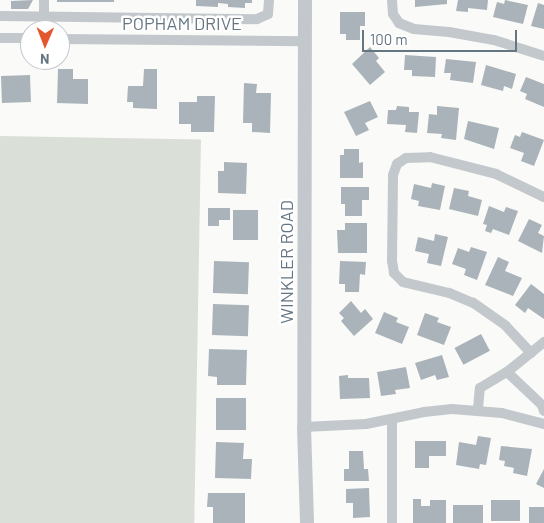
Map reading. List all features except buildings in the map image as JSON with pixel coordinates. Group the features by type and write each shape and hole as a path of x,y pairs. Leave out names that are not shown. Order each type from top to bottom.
{"street":[{"path":"44,0 44,17"},
{"path":"0,16 251,18 268,14 269,0"},
{"name":"WINKLER ROAD","path":"304,0 304,427 307,523"},
{"path":"392,0 393,14 399,23 414,29 449,32 494,40 544,56"},
{"path":"0,38 20,38"},
{"name":"POPHAM DRIVE","path":"70,39 304,41"},
{"path":"531,353 505,325 479,306 449,293 403,282 394,273 392,252 393,175 397,164 406,158 430,157 496,174 544,197"},
{"path":"478,409 480,388 507,372 544,342"},
{"path":"507,372 542,405 544,411"},
{"path":"304,427 366,424 424,412 478,409 544,424"},
{"path":"392,420 392,523"}],"shaded area":[{"path":"0,136 201,140 194,523 0,523"}]}
